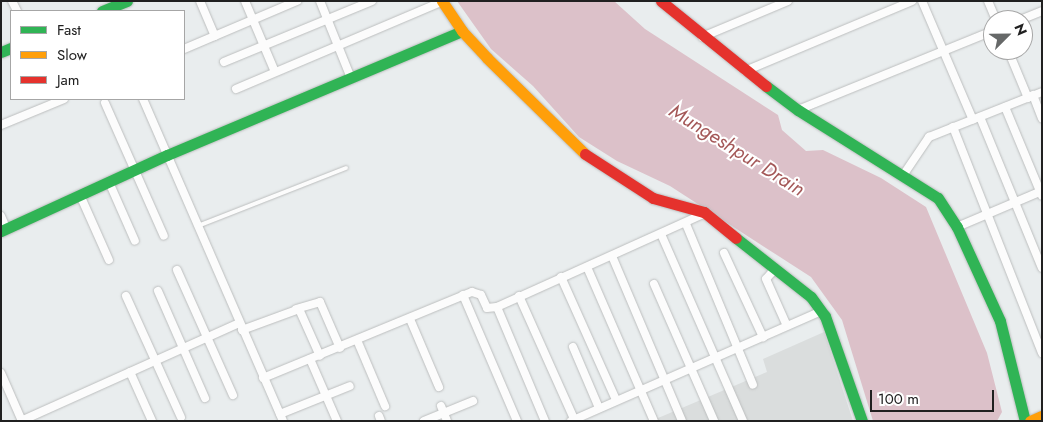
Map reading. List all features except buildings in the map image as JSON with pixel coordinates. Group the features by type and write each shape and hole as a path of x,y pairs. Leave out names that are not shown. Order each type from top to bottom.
{"street":[{"path":"200,1 215,36"},
{"path":"246,1 275,72"},
{"path":"185,49 296,1"},
{"path":"320,1 351,78"},
{"path":"224,62 372,1"},
{"path":"236,89 442,1 462,31 582,152 653,198 705,213 807,293 821,311 862,421"},
{"path":"661,1 702,37 798,110 935,194 957,227 1003,329 1025,421"},
{"path":"702,37 788,1"},
{"path":"745,71 912,1"},
{"path":"922,1 943,51 1015,202 1042,268"},
{"path":"105,10 124,4"},
{"path":"1,216 4,229 168,155 462,31"},
{"path":"798,110 983,35"},
{"path":"1013,60 1042,118"},
{"path":"904,174 925,140 1042,92"},
{"path":"143,100 168,155 196,227 282,418 350,386"},
{"path":"1,125 53,101"},
{"path":"105,104 164,236"},
{"path":"957,227 1041,193 1005,107"},
{"path":"953,127 1042,353"},
{"path":"108,182 135,242"},
{"path":"80,195 109,260"},
{"path":"263,378 410,319 463,295 477,292 487,308 497,307 561,277 686,224 705,213"},
{"path":"686,224 753,385"},
{"path":"661,234 714,360 743,421"},
{"path":"724,253 763,337"},
{"path":"612,256 682,421"},
{"path":"587,267 654,421"},
{"path":"775,269 766,279 786,326"},
{"path":"177,270 233,395"},
{"path":"561,277 616,400"},
{"path":"654,284 714,421"},
{"path":"158,291 205,398"},
{"path":"463,295 517,421"},
{"path":"126,296 181,417"},
{"path":"520,296 573,420 616,400 714,360 821,311"},
{"path":"1,373 22,421 208,337 320,302 340,348"},
{"path":"497,307 545,421"},
{"path":"296,309 303,314 320,356"},
{"path":"410,319 439,387"},
{"path":"357,340 385,406"},
{"path":"572,347 599,408"},
{"path":"310,360 337,421"},
{"path":"130,372 152,421"},
{"path":"424,421 473,401"},
{"path":"589,413 592,421"},
{"path":"1030,421 1042,416"}],"lane":[{"path":"196,227 346,168"}],"shaded area":[{"path":"824,332 853,421 651,421 767,372 763,359"}],"water":[{"name":"Mungeshpur Drain","path":"457,1 614,1 645,29 778,115 782,130 806,151 823,150 881,178 926,207 987,353 1002,412 997,421 873,421 842,320 811,277 670,186 617,161 579,137 533,86 491,49"}],"traffic: fast":[{"path":"104,10 127,1"},
{"path":"1,231 167,155 462,31"},
{"path":"1,52 10,48"},
{"path":"766,86 798,110 938,198 957,227 1000,321 1025,421"},
{"path":"736,238 811,297 825,316 862,421"}],"traffic: slow":[{"path":"442,1 462,31 487,58 585,154"},
{"path":"1030,421 1042,416"}],"traffic: jam":[{"path":"661,1 766,86"},
{"path":"585,154 653,198 704,212 736,238"}]}
